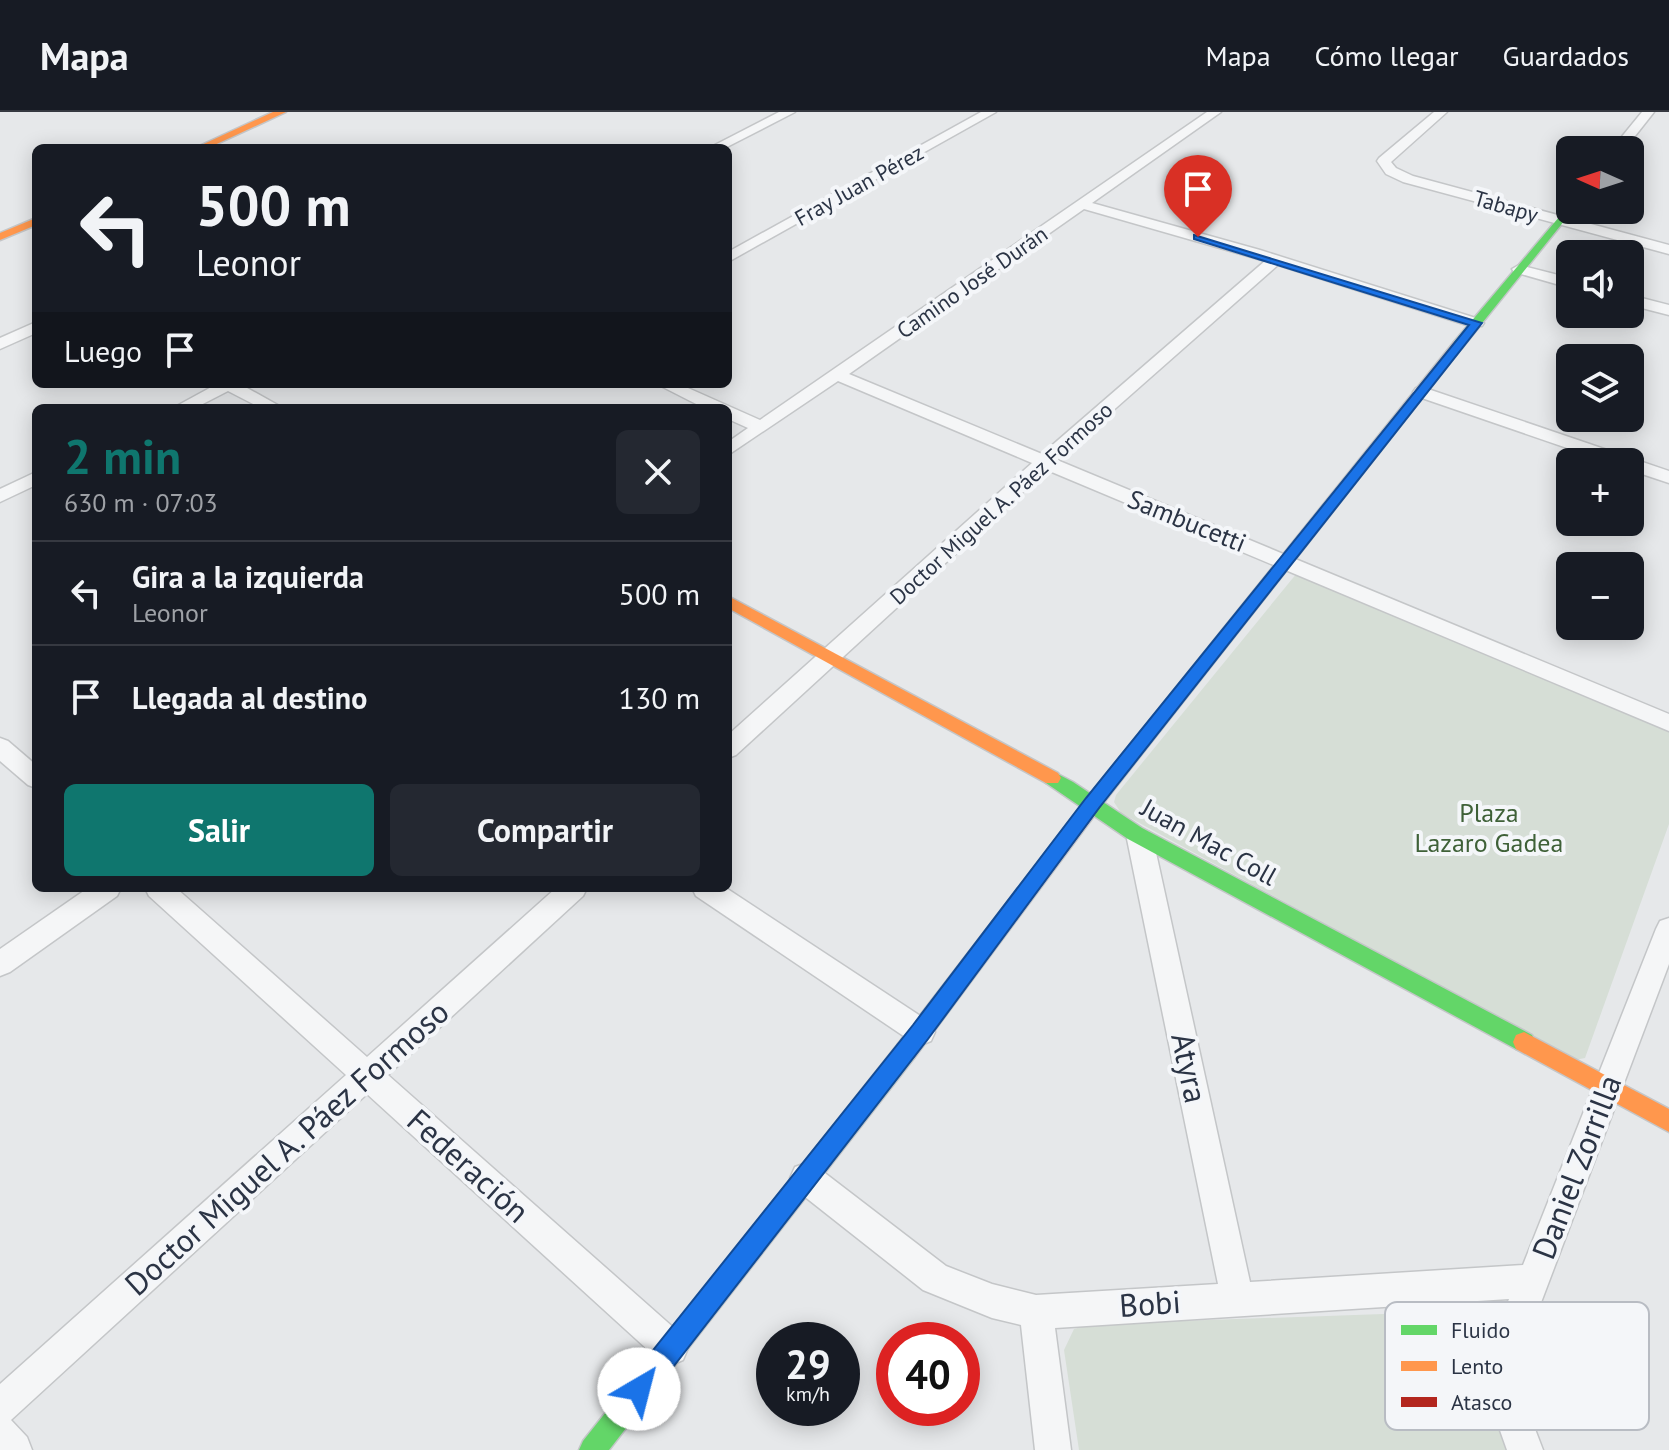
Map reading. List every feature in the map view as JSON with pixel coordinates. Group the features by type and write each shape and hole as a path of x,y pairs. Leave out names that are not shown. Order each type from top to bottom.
{"street":[{"path":"209,144 281,112"},
{"path":"723,144 789,112"},
{"name":"Fray Juan Pérez","path":"732,256 990,112"},
{"name":"Camino José Durán","path":"732,447 1215,112"},
{"path":"1413,112 1438,115"},
{"path":"1628,136 1648,112"},
{"name":"Tabapy","path":"1438,115 1384,161 1391,170 1408,179 1556,212"},
{"path":"1083,205 1275,260 1476,323"},
{"path":"0,237 32,223"},
{"path":"592,1450 921,1032 1093,803 1284,560 1556,224"},
{"name":"Tabapy","path":"1593,224 1669,250"},
{"name":"Doctor Miguel A. Páez Formoso","path":"732,745 1043,463 1275,260"},
{"path":"1519,269 1556,279"},
{"path":"1644,304 1669,310"},
{"path":"0,344 32,329"},
{"name":"Sambucetti","path":"837,375 1669,723"},
{"path":"190,404 222,388"},
{"path":"237,388 267,404"},
{"path":"674,388 709,404"},
{"path":"1422,392 1584,448"},
{"path":"732,414 761,427"},
{"path":"1644,468 1669,477"},
{"path":"0,496 32,480"},
{"name":"Juan Mac Coll","path":"732,603 1093,803 1140,839 1165,848 1669,1121"},
{"path":"0,747 32,775"},
{"name":"Atyra","path":"1140,839 1237,1298"},
{"path":"0,964 102,892"},
{"name":"Federación","path":"162,892 671,1348"},
{"name":"Doctor Miguel A. Páez Formoso","path":"0,1407 570,892"},
{"path":"711,892 921,1032"},
{"name":"Daniel Zorrilla","path":"1526,1302 1669,929"},
{"name":"Bobi","path":"806,1178 935,1278 992,1301 1036,1312 1534,1281"},
{"path":"1036,1312 1053,1450"},
{"name":"Daniel Zorrilla","path":"1518,1430 1525,1450"},
{"path":"0,1433 14,1450"}],"green space":[{"name":"Plaza Lazaro Gadea","path":"1297,573 1669,727 1669,824 1585,1058 1575,1060 1121,813 1114,802 1116,795"},
{"path":"1385,1314 1385,1430 1504,1430 1511,1450 1079,1450 1064,1350 1074,1329 1093,1324"}],"traffic: fast":[{"path":"1458,345 1556,224"},
{"path":"1052,778 1135,834 1524,1042"},
{"path":"592,1450 906,1051"}],"traffic: slow":[{"path":"209,144 281,112"},
{"path":"0,237 32,223"},
{"path":"1102,792 1458,345"},
{"path":"732,603 1052,778"},
{"path":"1524,1042 1669,1121"}],"traffic: jam":[{"path":"906,1051 1102,792"}],"route":[{"path":"639,1389 921,1032 1093,803 1476,323 1198,237"}]}
